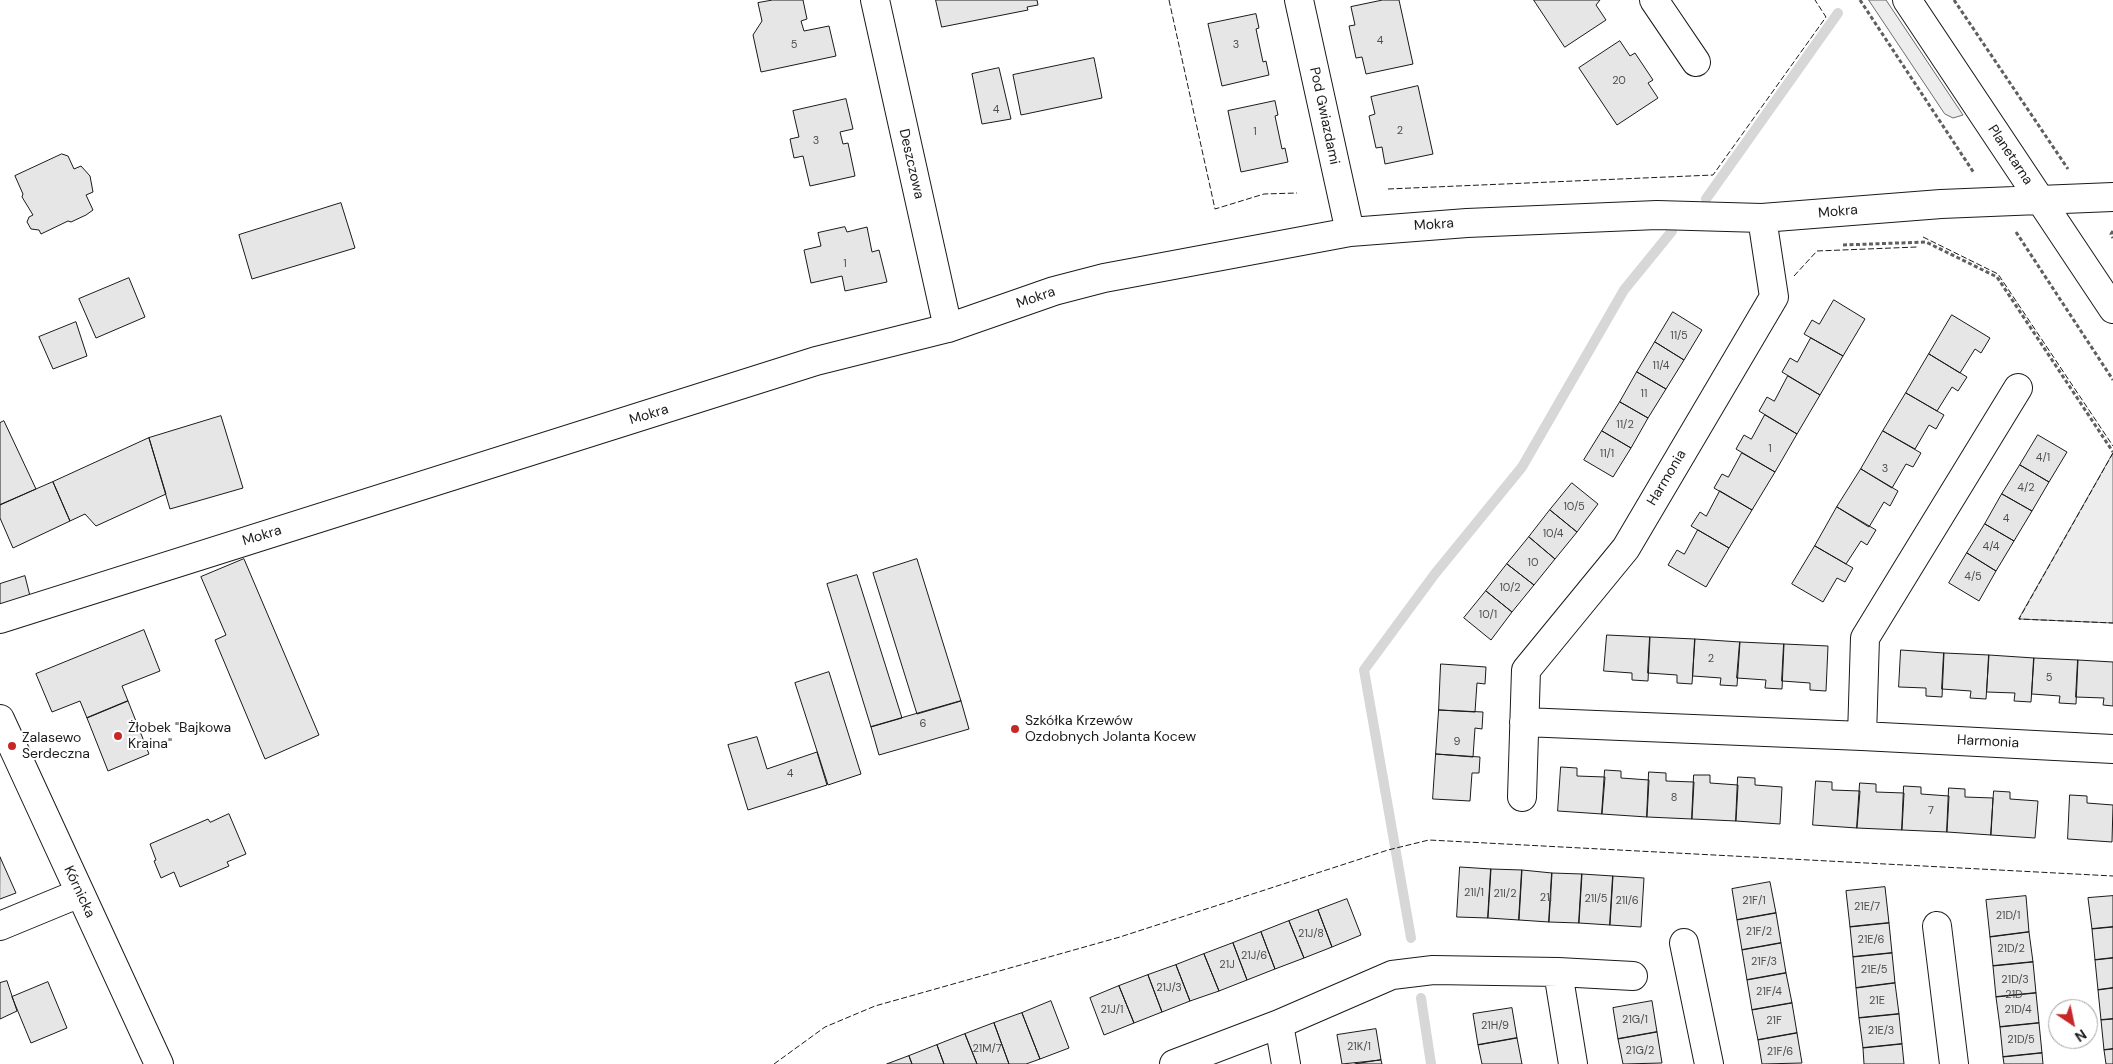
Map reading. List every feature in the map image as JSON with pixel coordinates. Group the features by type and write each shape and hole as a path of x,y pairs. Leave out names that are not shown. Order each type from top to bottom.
{"street":[{"name":"Deszczowa","path":"875,0 948,328"},
{"name":"Pod Gwiazdami","path":"1299,0 1350,232"},
{"path":"1654,0 1696,62"},
{"name":"Planetarna","path":"1907,0 2113,309"},
{"name":"Mokra","path":"0,619 816,361 948,328 1054,291 1104,278 1350,232 1467,223 1657,215 1762,218 1941,204 2113,197"},
{"name":"Harmonia","path":"1522,797 1526,670 1626,548 1774,297 1762,218"},
{"path":"1862,736 1865,638 2018,388"},
{"name":"Kórnicka","path":"0,719 159,1064"},
{"name":"Harmonia","path":"1524,722 2113,749"},
{"path":"0,926 80,893"},
{"path":"1937,926 1954,1064"},
{"path":"1684,943 1709,1064"},
{"path":"1174,1064 1279,1024 1392,976 1433,970 1558,972 1633,976"},
{"path":"1558,972 1573,1064"},
{"path":"1279,1024 1286,1064"}],"path":[{"path":"1954,0 2069,170"},
{"path":"2113,231 2111,234 2113,238"},
{"path":"1841,245 1926,242 1997,277 2113,452"}],"shaded area":[{"path":"1869,0 1886,0 1963,115 1953,118 1945,114"},
{"path":"2113,453 2113,623 2019,619"}],"building":[{"path":"773,0 803,0 807,19 801,21 804,31 829,26 836,56 761,72 753,35 762,21 758,3"},
{"path":"936,0 1037,0 1038,5 1027,7 1028,10 942,27"},
{"path":"1383,0 1399,0 1413,64 1366,74 1362,57 1356,58 1349,26 1355,25 1351,7"},
{"path":"1534,0 1600,0 1596,5 1606,20 1565,47"},
{"path":"1256,14 1259,28 1256,29 1263,62 1266,61 1269,75 1222,86 1208,24"},
{"path":"1620,41 1630,56 1635,53 1653,80 1648,83 1658,98 1617,125 1579,68"},
{"path":"1094,58 1102,98 1021,115 1013,75"},
{"path":"999,68 1011,119 982,124 972,74"},
{"path":"1418,86 1433,154 1385,164 1382,147 1376,148 1369,116 1375,114 1371,97"},
{"path":"846,99 853,129 840,132 843,144 848,143 855,176 810,186 803,156 794,158 790,139 799,137 793,111"},
{"path":"1275,101 1278,115 1275,116 1282,149 1285,148 1288,162 1241,172 1228,111"},
{"path":"62,154 68,156 74,169 81,166 90,176 93,192 86,195 93,210 71,222 68,221 41,234 39,230 31,229 27,222 29,217 33,215 22,197 23,194 15,176"},
{"path":"341,203 355,248 252,279 239,235"},
{"path":"845,227 847,232 867,227 872,252 879,250 887,282 845,291 842,276 811,283 804,250 821,246 818,233"},
{"path":"129,278 145,317 96,338 79,299"},
{"path":"1834,300 1865,319 1843,356 1804,334 1812,320 1819,324"},
{"path":"1673,312 1702,330 1684,360 1655,342"},
{"path":"1952,315 1990,338 1981,353 1975,349 1960,373 1929,354"},
{"path":"76,322 87,356 53,369 39,337"},
{"path":"1811,338 1843,356 1820,395 1782,372 1790,358 1797,362"},
{"path":"1655,342 1684,360 1666,389 1637,372"},
{"path":"1929,354 1967,377 1958,391 1952,387 1937,411 1906,393"},
{"path":"1637,372 1666,389 1648,418 1620,402"},
{"path":"1788,376 1820,395 1797,434 1759,411 1767,397 1774,401"},
{"path":"1906,393 1944,415 1936,429 1929,425 1915,449 1883,431"},
{"path":"1620,402 1648,418 1631,448 1602,431"},
{"path":"1765,415 1797,434 1775,472 1736,449 1744,435 1751,439"},
{"path":"221,416 243,488 170,509 149,438"},
{"path":"4,421 36,489 0,505 0,423"},
{"path":"1602,431 1631,448 1613,477 1584,460"},
{"path":"1883,431 1921,453 1913,467 1906,464 1892,488 1861,469"},
{"path":"2038,435 2067,452 2049,482 2020,465"},
{"path":"149,438 166,494 96,526 85,514 70,521 53,482"},
{"path":"1742,453 1775,472 1752,510 1714,488 1722,474 1728,477"},
{"path":"2020,465 2049,482 2032,511 2002,494"},
{"path":"1861,469 1898,491 1890,506 1884,502 1869,527 1837,507"},
{"path":"53,482 70,521 13,548 0,518 0,505"},
{"path":"1572,483 1598,504 1577,532 1550,510"},
{"path":"1720,491 1752,510 1729,548 1691,526 1700,512 1706,516"},
{"path":"2002,494 2032,511 2014,541 1985,524"},
{"path":"1837,507 1876,530 1867,545 1861,541 1846,564 1815,546"},
{"path":"1550,510 1577,532 1555,559 1529,537"},
{"path":"1985,524 2014,541 1996,571 1967,553"},
{"path":"1698,530 1729,548 1706,587 1668,565 1677,550 1684,554"},
{"path":"1529,537 1555,559 1534,585 1507,564"},
{"path":"1815,546 1853,568 1845,582 1837,578 1823,602 1792,584"},
{"path":"1967,553 1996,571 1979,601 1949,583"},
{"path":"244,559 319,735 265,759 215,640 226,635 201,577"},
{"path":"917,559 961,701 917,714 873,573"},
{"path":"1507,564 1534,585 1512,612 1486,591"},
{"path":"857,575 902,718 871,727 827,584"},
{"path":"25,576 30,596 0,605 0,584"},
{"path":"1486,591 1512,612 1491,640 1464,618"},
{"path":"144,630 160,671 122,686 128,701 87,718 80,701 52,712 36,674"},
{"path":"1607,635 1650,637 1648,681 1632,680 1632,673 1604,671"},
{"path":"1650,637 1695,639 1692,684 1677,683 1677,675 1648,673"},
{"path":"1695,639 1740,642 1737,686 1720,685 1721,678 1693,676"},
{"path":"1740,642 1784,644 1782,689 1765,688 1766,680 1737,678"},
{"path":"1784,644 1828,646 1826,691 1810,690 1810,683 1782,681"},
{"path":"1901,650 1944,653 1942,697 1926,696 1926,688 1899,687"},
{"path":"1944,653 1989,655 1986,699 1970,698 1971,691 1942,689"},
{"path":"1989,655 2034,658 2031,702 2014,701 2015,693 1987,692"},
{"path":"2034,658 2078,660 2076,704 2059,703 2060,696 2032,694"},
{"path":"2078,660 2113,662 2113,706 2103,705 2104,698 2076,697"},
{"path":"1441,664 1486,667 1485,684 1477,683 1475,712 1439,710"},
{"path":"829,672 861,774 828,785 795,683"},
{"name":"Żłobek \"Bajkowa Kraina\"","path":"128,701 149,754 108,771 87,718"},
{"path":"961,701 969,729 879,755 871,727"},
{"path":"1439,710 1483,712 1482,729 1475,728 1473,757 1436,754"},
{"path":"757,737 767,769 817,752 827,785 748,810 728,745"},
{"path":"1436,754 1480,757 1479,773 1472,773 1470,801 1433,799"},
{"path":"1561,767 1577,768 1577,776 1605,777 1602,814 1558,811"},
{"path":"1605,770 1621,771 1621,778 1649,780 1647,817 1602,814"},
{"path":"1649,772 1666,773 1666,781 1694,782 1692,819 1647,817"},
{"path":"1694,775 1710,775 1710,783 1738,785 1736,821 1692,819"},
{"path":"1738,777 1755,778 1755,785 1782,787 1780,824 1736,821"},
{"path":"1816,781 1832,782 1832,790 1860,791 1857,828 1813,825"},
{"path":"1860,783 1876,784 1876,792 1904,793 1902,830 1857,828"},
{"path":"1904,786 1921,787 1921,794 1949,796 1947,832 1902,830"},
{"path":"1949,788 1965,789 1965,797 1993,798 1991,835 1947,832"},
{"path":"1994,791 2010,792 2010,799 2038,801 2035,838 1991,835"},
{"path":"2070,795 2087,796 2087,803 2113,805 2112,842 2068,839"},
{"path":"229,814 246,854 227,862 229,866 180,887 174,872 161,878 150,844 208,819 210,822"},
{"path":"0,857 16,893 0,899"},
{"path":"1460,867 1491,869 1488,918 1457,917"},
{"path":"1491,869 1522,870 1519,920 1488,918"},
{"path":"1522,870 1552,873 1549,922 1519,920"},
{"path":"1552,873 1582,874 1579,923 1549,922"},
{"path":"1582,874 1613,876 1610,925 1579,923"},
{"path":"1613,876 1644,878 1641,927 1610,925"},
{"path":"1770,882 1776,913 1737,920 1732,889"},
{"path":"1885,887 1889,923 1850,927 1846,891"},
{"path":"2026,896 2029,932 1990,937 1986,900"},
{"path":"2113,896 2113,927 2092,929 2088,898"},
{"path":"1347,899 1361,935 1332,947 1318,910"},
{"path":"1318,910 1332,947 1304,958 1289,921"},
{"path":"1776,913 1781,943 1742,950 1737,920"},
{"path":"1289,921 1304,958 1275,969 1261,932"},
{"path":"1889,923 1892,953 1853,957 1850,927"},
{"path":"2113,927 2113,958 2095,960 2092,929"},
{"path":"1261,932 1275,969 1247,980 1233,943"},
{"path":"2029,932 2033,962 1993,966 1990,937"},
{"path":"1233,943 1247,980 1219,991 1204,954"},
{"path":"1781,943 1786,973 1747,980 1742,950"},
{"path":"1892,953 1895,983 1856,988 1853,957"},
{"path":"1204,954 1219,991 1190,1001 1176,965"},
{"path":"2113,958 2113,988 2098,990 2095,960"},
{"path":"2033,962 2036,993 1996,997 1993,966"},
{"path":"1176,965 1190,1001 1162,1012 1148,975"},
{"path":"1786,973 1792,1003 1752,1010 1747,980"},
{"path":"1148,975 1162,1012 1134,1023 1119,986"},
{"path":"7,981 17,1011 0,1019 0,983"},
{"path":"48,982 67,1028 31,1043 12,997"},
{"path":"1895,983 1899,1014 1859,1018 1856,988"},
{"path":"1119,986 1134,1023 1104,1035 1090,998"},
{"path":"2113,988 2113,1019 2101,1020 2098,990"},
{"path":"2036,993 2039,1023 2000,1027 1996,997"},
{"path":"1051,1001 1069,1048 1040,1059 1022,1013"},
{"path":"1652,1001 1657,1032 1618,1039 1613,1008"},
{"path":"1792,1003 1797,1033 1758,1040 1752,1010"},
{"path":"1512,1008 1517,1038 1478,1045 1473,1014"},
{"path":"1022,1013 1040,1059 1026,1064 1009,1064 994,1023"},
{"path":"1899,1014 1902,1044 1863,1048 1859,1018"},
{"path":"2113,1019 2113,1049 2104,1050 2101,1020"},
{"path":"994,1023 1009,1064 977,1064 965,1034"},
{"path":"2039,1023 2042,1053 2003,1057 2000,1027"},
{"path":"1376,1029 1381,1060 1342,1064 1337,1035"},
{"path":"1657,1032 1662,1063 1623,1064 1618,1039"},
{"path":"1797,1033 1802,1063 1762,1064 1758,1040"},
{"path":"965,1034 977,1064 944,1064 937,1045"},
{"path":"1517,1038 1522,1064 1482,1064 1478,1045"},
{"path":"1902,1044 1904,1064 1864,1064 1863,1048"},
{"path":"937,1045 944,1064 912,1064 909,1056"},
{"path":"2113,1049 2113,1064 2106,1064 2104,1050"},
{"path":"2042,1053 2043,1064 2004,1064 2003,1057"},
{"path":"909,1056 912,1064 887,1064"},
{"path":"1381,1060 1382,1064 1355,1064"}],"waterway":[{"path":"1706,199 1838,13"},
{"path":"1411,938 1364,670 1434,575 1522,467 1624,290 1672,231"},
{"path":"1421,998 1431,1064"}],"fence":[{"path":"1169,0 1215,209 1264,194 1297,193"},
{"path":"1388,189 1713,175 1826,17 1815,0"},
{"path":"1923,237 1998,274 2113,446"},
{"path":"1794,276 1817,251 1917,247"},
{"path":"2113,453 2019,619 2113,623"},
{"path":"774,1064 825,1027 875,1006 1120,937 1388,850 1429,840 2113,876"}],"place":[{"name":"Szkółka Krzewów Ozdobnych Jolanta Kocew","path":"1015,729"},
{"name":"Żłobek \"Bajkowa Kraina\"","path":"118,736"},
{"name":"Zalasewo Serdeczna","path":"12,746"}]}
